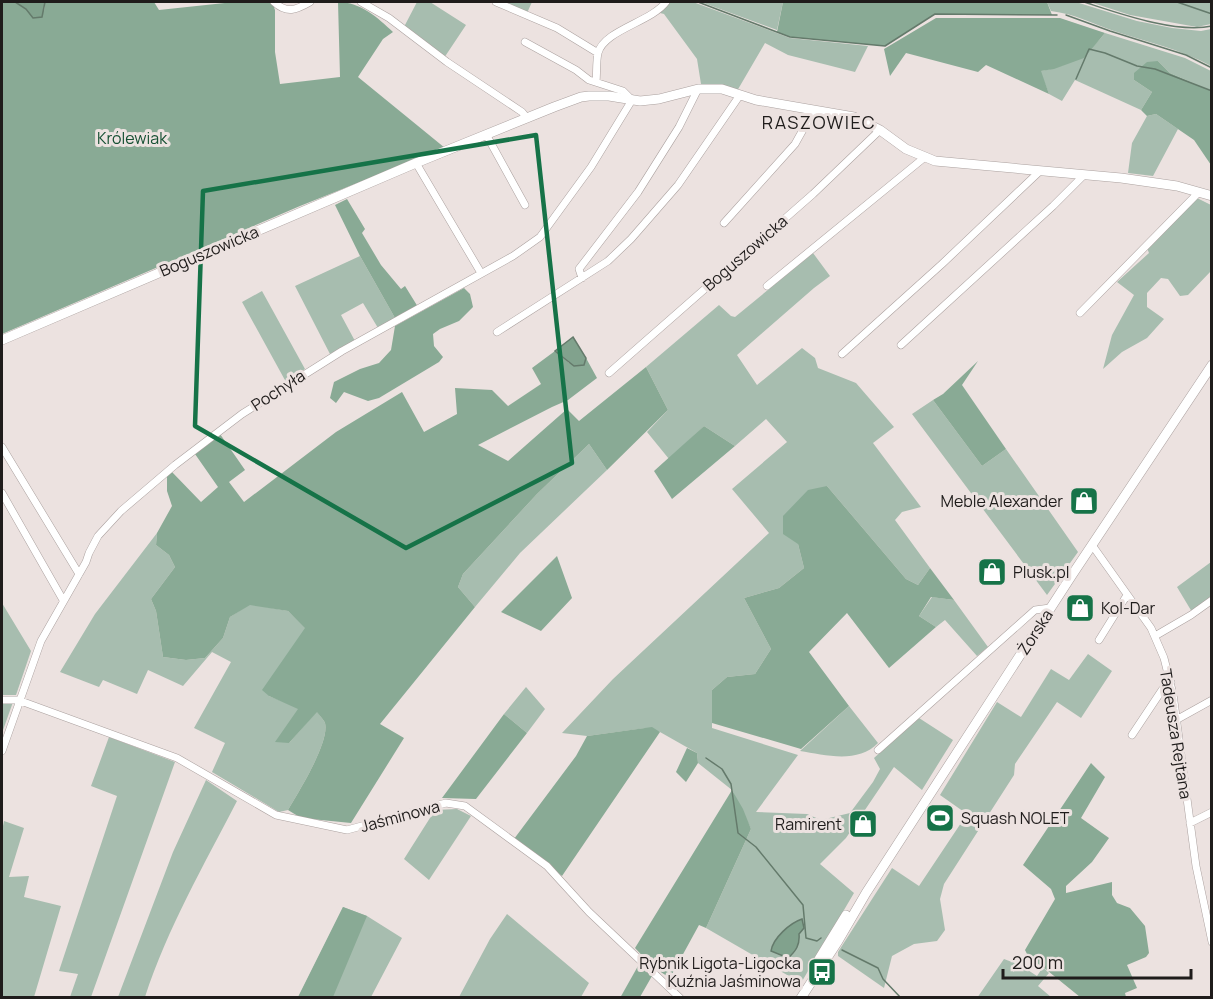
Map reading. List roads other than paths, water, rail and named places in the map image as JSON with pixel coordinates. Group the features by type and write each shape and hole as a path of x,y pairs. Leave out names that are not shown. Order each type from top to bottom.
{"street":[{"path":"274,2 293,11 310,2"},
{"path":"361,2 389,18 447,62 522,112 527,118"},
{"path":"496,2 557,28 598,53"},
{"path":"596,82 598,53 609,39 653,14 666,2"},
{"path":"525,42 596,82 623,91 632,100"},
{"path":"582,278 579,269 638,192 679,127 698,89"},
{"name":"Boguszowicka","path":"2,340 416,163 581,97 659,99 698,89 722,89 756,100 854,117 880,130 906,149 935,161 1177,186 1212,196"},
{"path":"498,332 608,261 631,239 670,194 740,95"},
{"name":"Pochyła","path":"2,751 18,700 41,641 98,536 121,511 175,465 242,414 292,380 513,256 540,237 591,167 632,100"},
{"path":"724,223 795,144 814,110"},
{"name":"Boguszowicka","path":"609,374 813,194 880,130"},
{"path":"487,136 525,205"},
{"path":"767,286 924,157"},
{"path":"416,163 481,273"},
{"path":"842,354 1040,171"},
{"path":"901,345 1084,175"},
{"path":"1080,313 1199,192"},
{"name":"Żorska","path":"801,998 1050,608 1210,372"},
{"path":"2,447 79,574"},
{"path":"2,493 63,600"},
{"name":"Tadeusza Rejtana","path":"1092,545 1148,623 1155,636 1171,682 1190,823 1212,942"},
{"path":"1099,640 1127,595"},
{"path":"1155,636 1212,600"},
{"path":"878,750 1035,610 1050,608"},
{"path":"1132,735 1166,684 1171,682"},
{"name":"Jaśminowa","path":"2,700 18,700 177,759 276,815 347,830 446,803 465,806 547,866 589,912 680,998"},
{"path":"1176,720 1212,700"},
{"path":"1190,823 1212,813"},
{"name":"Żorska","path":"795,998 849,911 866,893"}],"waterway":[{"path":"698,2 790,37 885,46 935,14 1057,15"},
{"path":"1084,2 1130,17 1165,25 1198,28 1212,26"},
{"path":"1177,2 1212,14"},
{"path":"1066,15 1186,55 1212,68"},
{"path":"1076,79 1089,49 1137,66 1155,69 1212,91"},
{"path":"706,758 722,769 731,784 738,833 756,847 803,905 806,938 817,941 821,938"},
{"path":"842,950 878,968 883,979 901,998"}],"place":[{"name":"Meble Alexander","path":"1084,501"},
{"name":"Plusk.pl","path":"992,572"},
{"name":"Kol-Dar","path":"1080,608"},
{"name":"Squash NOLET","path":"940,818"},
{"name":"Ramirent","path":"863,824"},
{"name":"Rybnik Ligota-Ligocka Kuźnia Jaśminowa","path":"822,972"}],"district":[{"name":"RASZOWIEC","path":"819,122"}],"park label":[{"name":"Królewiak","path":"132,138"}]}
